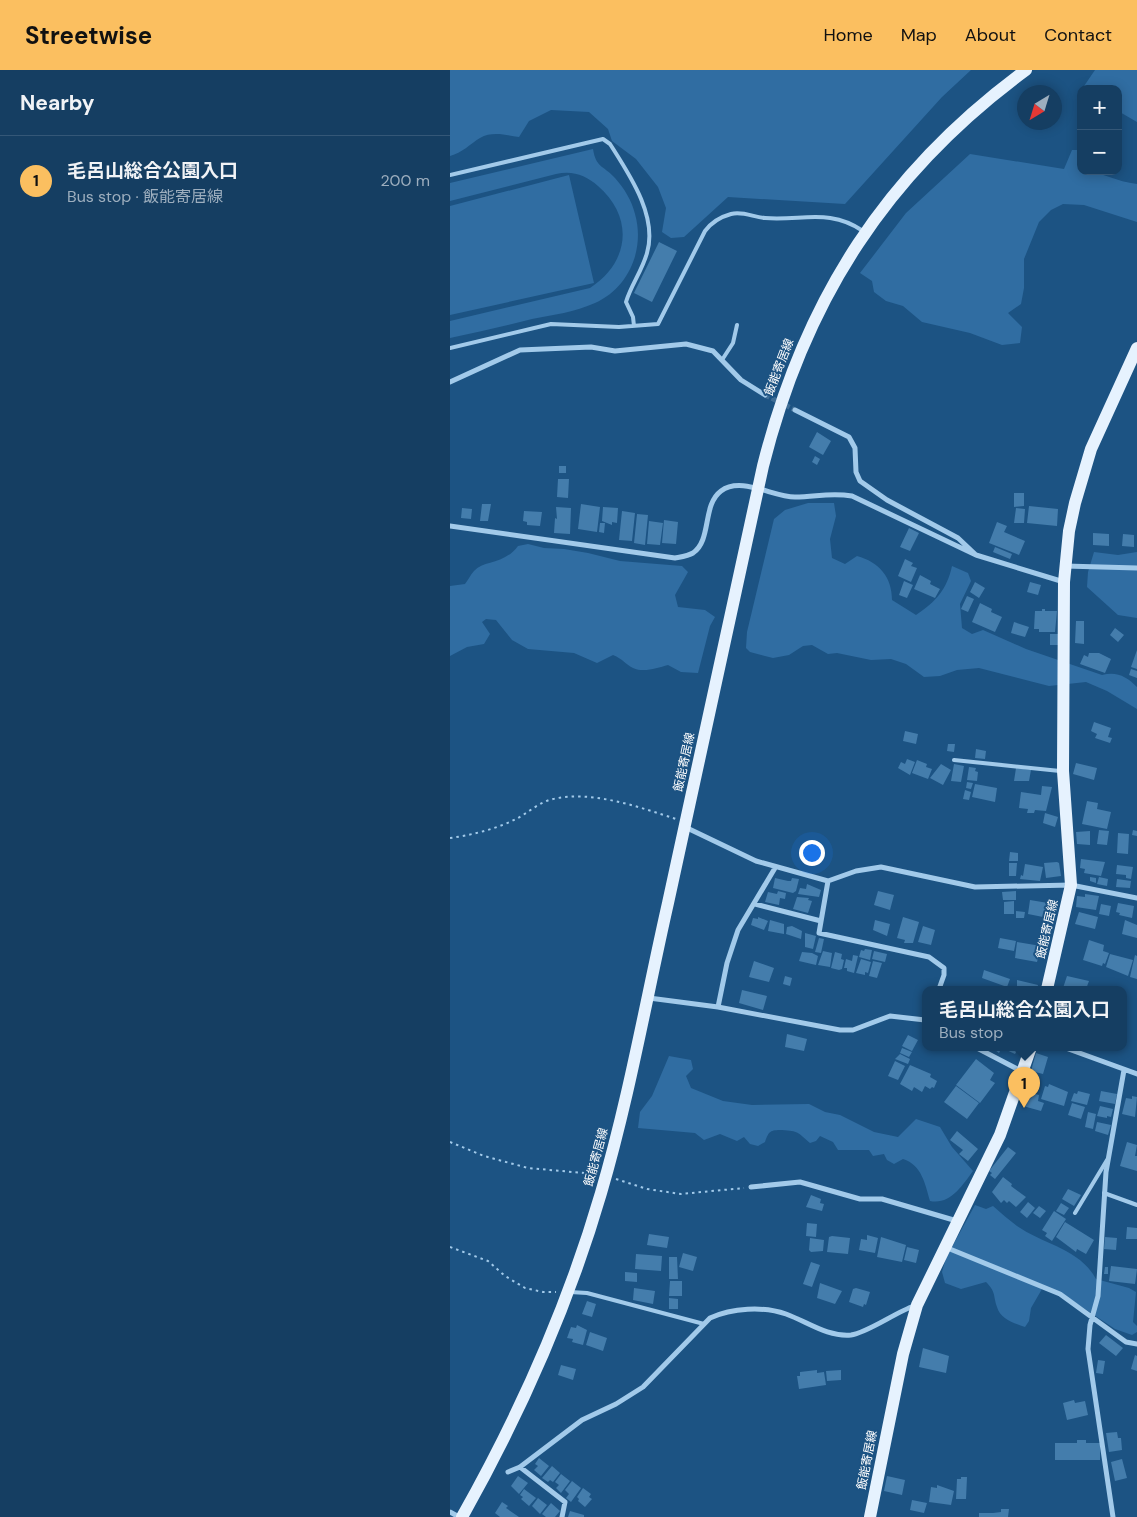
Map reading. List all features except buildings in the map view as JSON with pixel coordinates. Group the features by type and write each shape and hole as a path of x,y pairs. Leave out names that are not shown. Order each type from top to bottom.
{"main road":[{"name":"飯能寄居線","path":"460,1517 516,1414 568,1292 614,1146 758,489 774,422 797,357 826,295 865,233 898,188 936,146 989,98 1026,70"},
{"name":"飯能寄居線","path":"1048,986 1071,884 1063,771 1065,566 1075,504 1091,449 1137,348"},
{"name":"飯能寄居線","path":"870,1517 903,1354 917,1305 1000,1136 1030,1051"}],"street":[{"path":"450,382 509,354 529,349 591,347 615,350 686,344 713,351 742,380 765,395"},
{"path":"795,410 849,438 855,448 856,472 868,488 958,538 976,555"},
{"path":"450,526 675,558 693,553 700,545 713,501 718,493 731,486 758,489 794,497 833,493 852,496 976,555 1064,582"},
{"path":"1065,566 1137,568"},
{"path":"685,824 729,850 775,868 828,881 856,871 881,867 975,887 1071,884 1137,898"},
{"path":"718,1007 727,963 738,930 775,868"},
{"path":"828,881 819,933 929,957 944,968 940,986"},
{"path":"755,904 821,921"},
{"path":"647,998 718,1007 840,1030 853,1030 890,1016 922,1020"},
{"path":"983,1051 1023,1072"},
{"path":"1074,1051 1137,1074"},
{"path":"1113,1517 1088,1349 1091,1318 1098,1296 1104,1193 1124,1070"},
{"path":"751,1187 800,1182 860,1198 882,1199 958,1221"},
{"path":"944,1247 1052,1290 1126,1342 1137,1344"},
{"path":"508,1472 520,1466 582,1420 616,1404 642,1387 710,1318 722,1313 759,1310 785,1314 819,1330 852,1335 917,1305"},
{"path":"520,1466 565,1502 562,1517"},
{"path":"450,1512 460,1517"}],"lane":[{"path":"450,175 603,139 610,144 636,188 646,214 649,232 648,250 643,267 626,302 633,317 634,326"},
{"path":"450,348 551,324 634,326 658,324 705,231 711,224 731,214 747,213 763,218 833,217 847,221 865,233"},
{"path":"722,360 733,343 737,325"},
{"path":"954,760 1063,771"},
{"path":"1075,1213 1109,1158"},
{"path":"1104,1193 1137,1205"},
{"path":"568,1292 587,1293 704,1324"}],"path":[{"path":"450,838 492,828 515,819 552,799 582,798 613,801 685,824"},
{"path":"450,1142 484,1156 528,1168 595,1174"},
{"path":"615,1179 647,1189 681,1194 751,1187"},
{"path":"450,1248 488,1261 505,1276 525,1288 543,1292 568,1292"}],"shaded area":[{"path":"450,70 971,70 942,97 845,204 728,197 684,237 671,238 662,232 666,208 658,187 636,159 612,141 608,129 589,112 551,110 529,121 519,137 499,134 485,136 476,140 462,151 450,156"},
{"path":"1095,70 1137,70 1137,122 1122,113 1122,85 1085,85"},
{"path":"593,149 598,163 615,178 624,190 632,204 638,227 636,254 632,266 617,288 595,303 580,309 450,338 450,321 590,288 613,265 620,252 622,225 618,211 610,198 593,182 578,174 556,174 450,201 450,183"},
{"path":"1072,150 1077,150 1077,175 1102,175 1137,184 1137,222 1084,205 1063,204 1051,210 1039,222 1024,259 1024,288 1021,304 1008,313 1022,327 1020,343 1002,345 970,333 922,322 903,306 886,301 874,292 872,281 860,273 906,213 970,154 1064,169"},
{"path":"569,175 594,283 450,315 450,206"},
{"path":"808,503 834,503 836,516 830,539 832,558 845,564 857,556 878,566 890,584 892,600 916,615 940,594 947,582 952,566 968,573 971,581 960,604 962,628 972,634 983,630 1026,649 1102,675 1117,674 1129,680 1137,687 1137,709 1107,691 1086,682 1049,686 979,668 957,670 940,676 924,677 906,664 891,659 871,660 837,653 828,654 812,645 803,646 789,655 773,658 750,652 746,648 747,632 774,519 785,510"},
{"path":"528,544 544,548 588,553 620,561 682,566 688,572 675,595 678,607 705,610 715,617 710,626 698,673 681,672 668,665 650,670 637,669 613,655 597,663 574,653 528,649 512,640 496,620 486,619 482,622 490,634 484,644 467,647 450,656 450,586 465,584 478,568 507,556 518,546"},
{"path":"1094,552 1118,555 1137,552 1137,618 1118,615 1087,587 1088,572"},
{"path":"669,1056 691,1060 693,1069 686,1076 691,1088 723,1101 752,1105 809,1104 825,1112 840,1115 874,1132 898,1137 916,1119 940,1127 952,1147 973,1171 955,1193 944,1200 930,1201 919,1170 909,1162 903,1159 894,1164 887,1160 884,1154 873,1156 869,1150 838,1150 833,1142 820,1136 816,1141 810,1143 795,1132 775,1130 770,1132 765,1142 758,1146 750,1144 744,1137 737,1141 720,1134 704,1140 695,1133 638,1128 640,1112 652,1096"},
{"path":"975,1205 986,1209 993,1206 1017,1226 1080,1260 1096,1279 1129,1288 1136,1292 1133,1322 1137,1326 1137,1332 1132,1335 1115,1329 1070,1299 1042,1289 1031,1308 1029,1321 1025,1327 1001,1315 993,1291 986,1282 961,1289 945,1283 942,1272 946,1258"}],"tunnel":[{"path":"765,395 795,410"}],"place":[{"name":"毛呂山総合公園入口","path":"1024,1108"}]}
